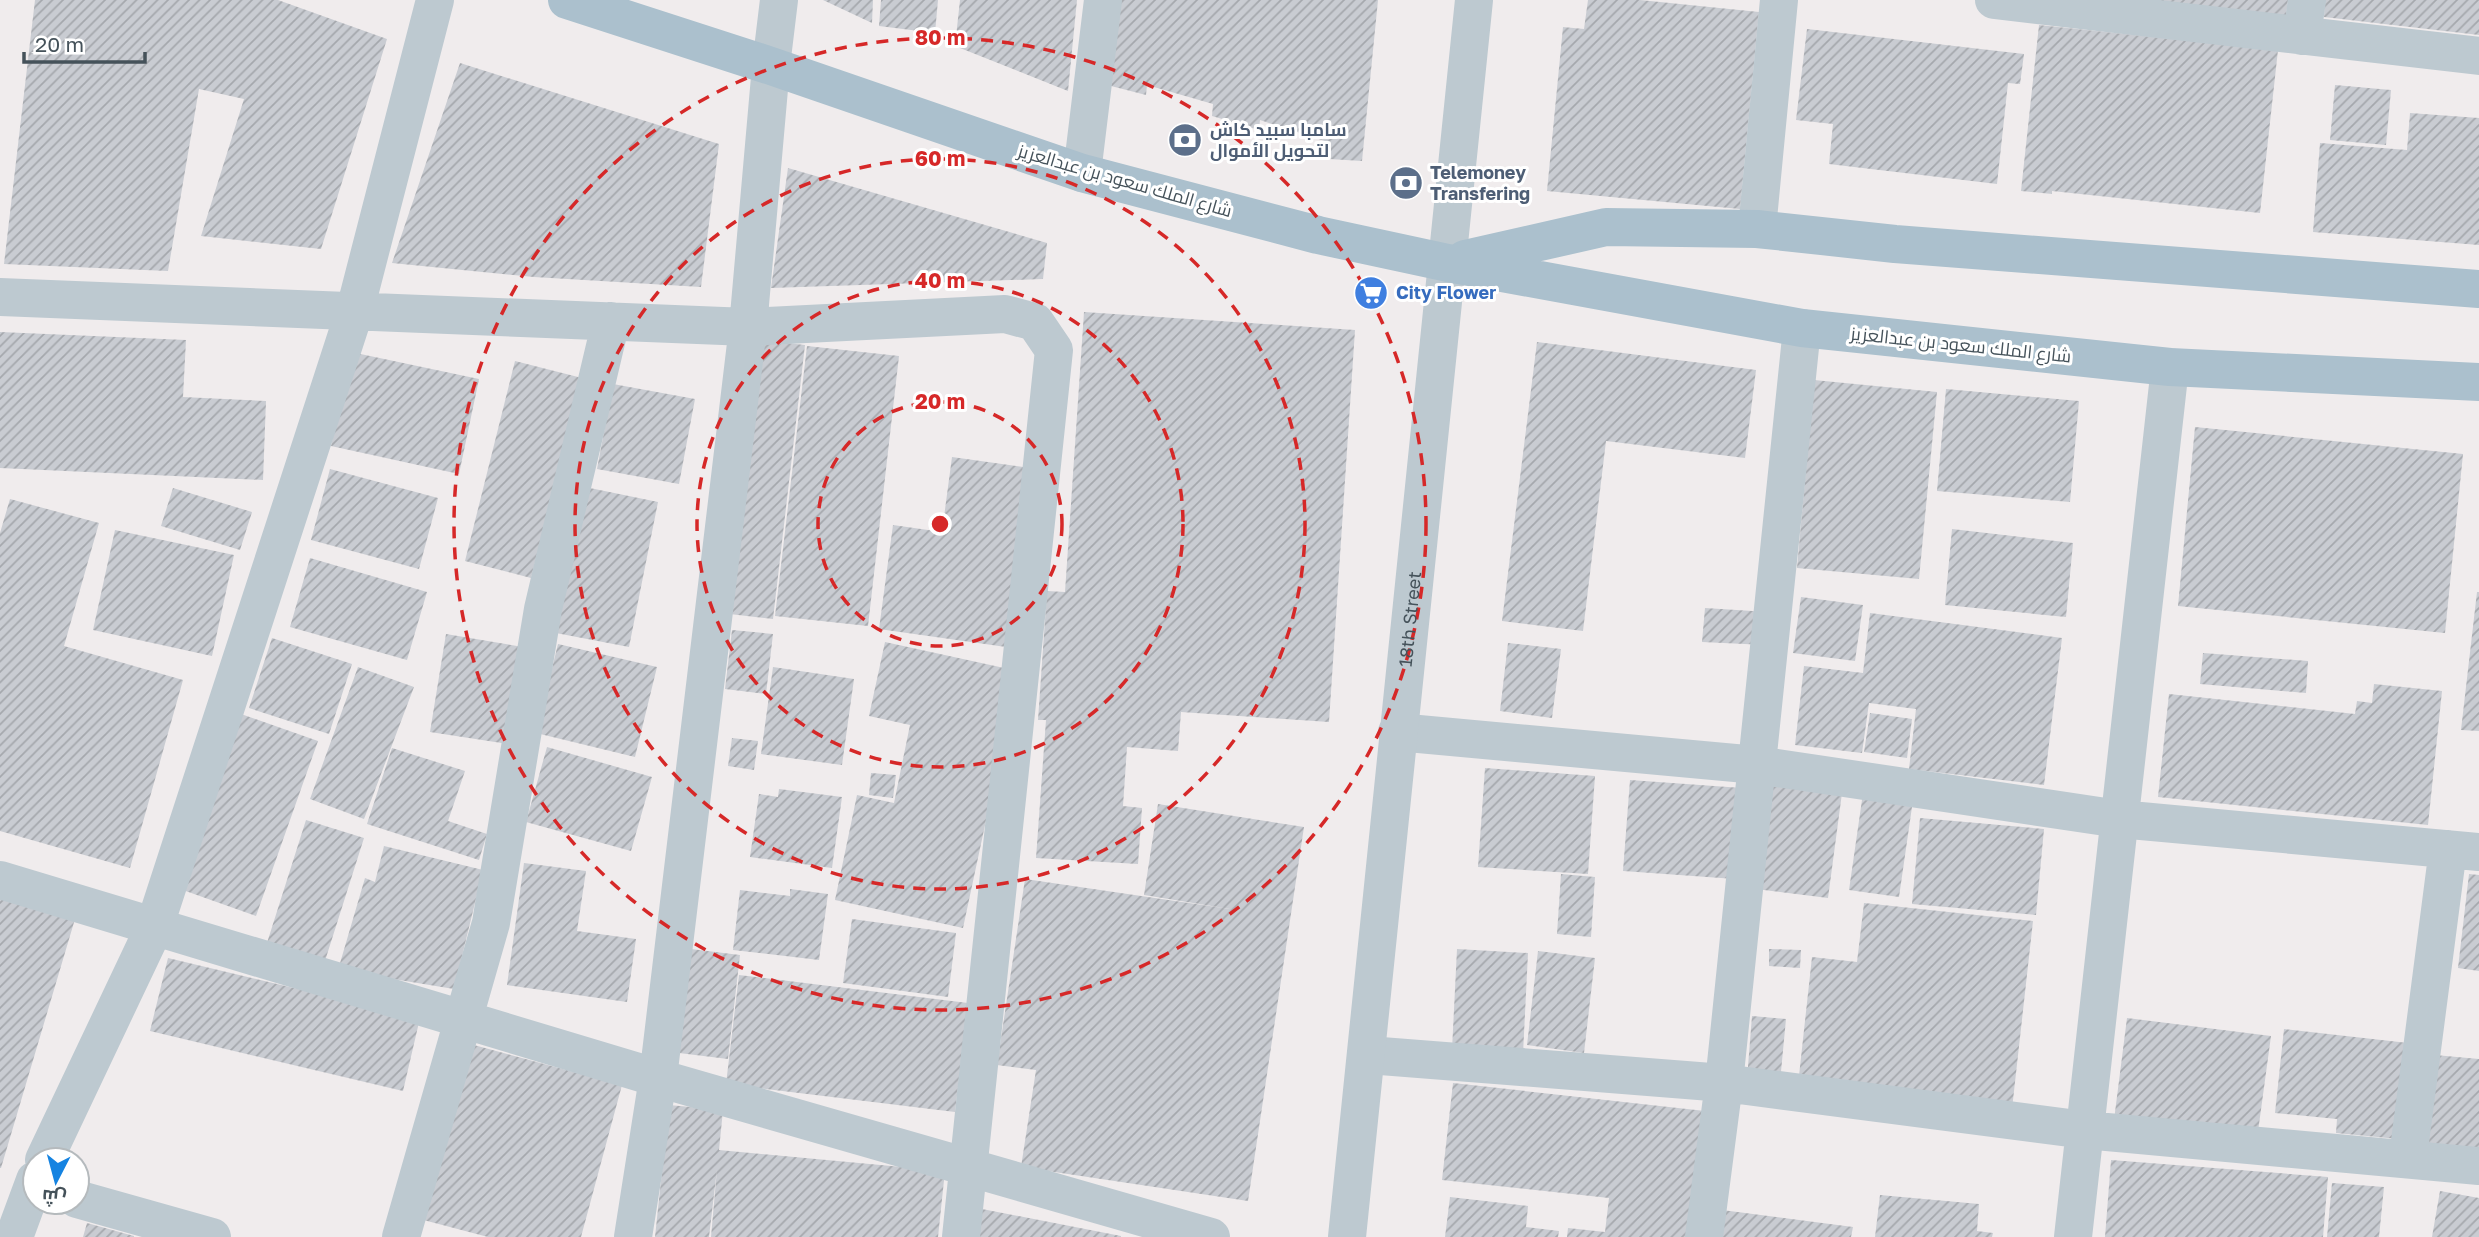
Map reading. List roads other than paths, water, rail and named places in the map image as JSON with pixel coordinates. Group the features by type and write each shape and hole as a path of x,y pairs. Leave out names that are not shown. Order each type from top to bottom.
{"main road":[{"name":"شارع الملك سعود بن عبدالعزيز","path":"567,0 771,65 1082,173 1318,235 1448,263 1802,328 2170,368 2479,382"},
{"name":"شارع الملك سعود بن عبدالعزيز","path":"1448,263 1606,227 1757,229 1895,244 2479,289"}],"street":[{"path":"45,1146 154,928 355,310 435,0"},
{"path":"633,1237 658,1078 748,327 779,0"},
{"path":"1082,173 1102,0"},
{"name":"18th Street","path":"1347,1237 1368,1055 1397,732 1474,0"},
{"path":"1757,229 1779,0"},
{"path":"1994,0 2304,18 2479,56"},
{"path":"0,297 748,327 1006,314 1035,322 1054,350 961,1237"},
{"path":"401,1237 461,1020 491,923 543,609 611,321"},
{"path":"1704,1237 1724,1083 1802,328"},
{"path":"2073,1237 2170,368"},
{"path":"1397,732 1757,765 2119,819 2464,851 2409,1157"},
{"path":"0,880 461,1020 970,1170 1211,1237"},
{"path":"1368,1055 1724,1083 2085,1130 2409,1157 2479,1166"},
{"path":"91,1203 212,1237"},
{"path":"14,1237 21,1209"}],"place":[{"name":"سامبا سبيد كاش لتحويل الأموال","path":"1185,140"},
{"name":"Telemoney Transfering","path":"1406,183"},
{"name":"City Flower","path":"1371,293"}]}
